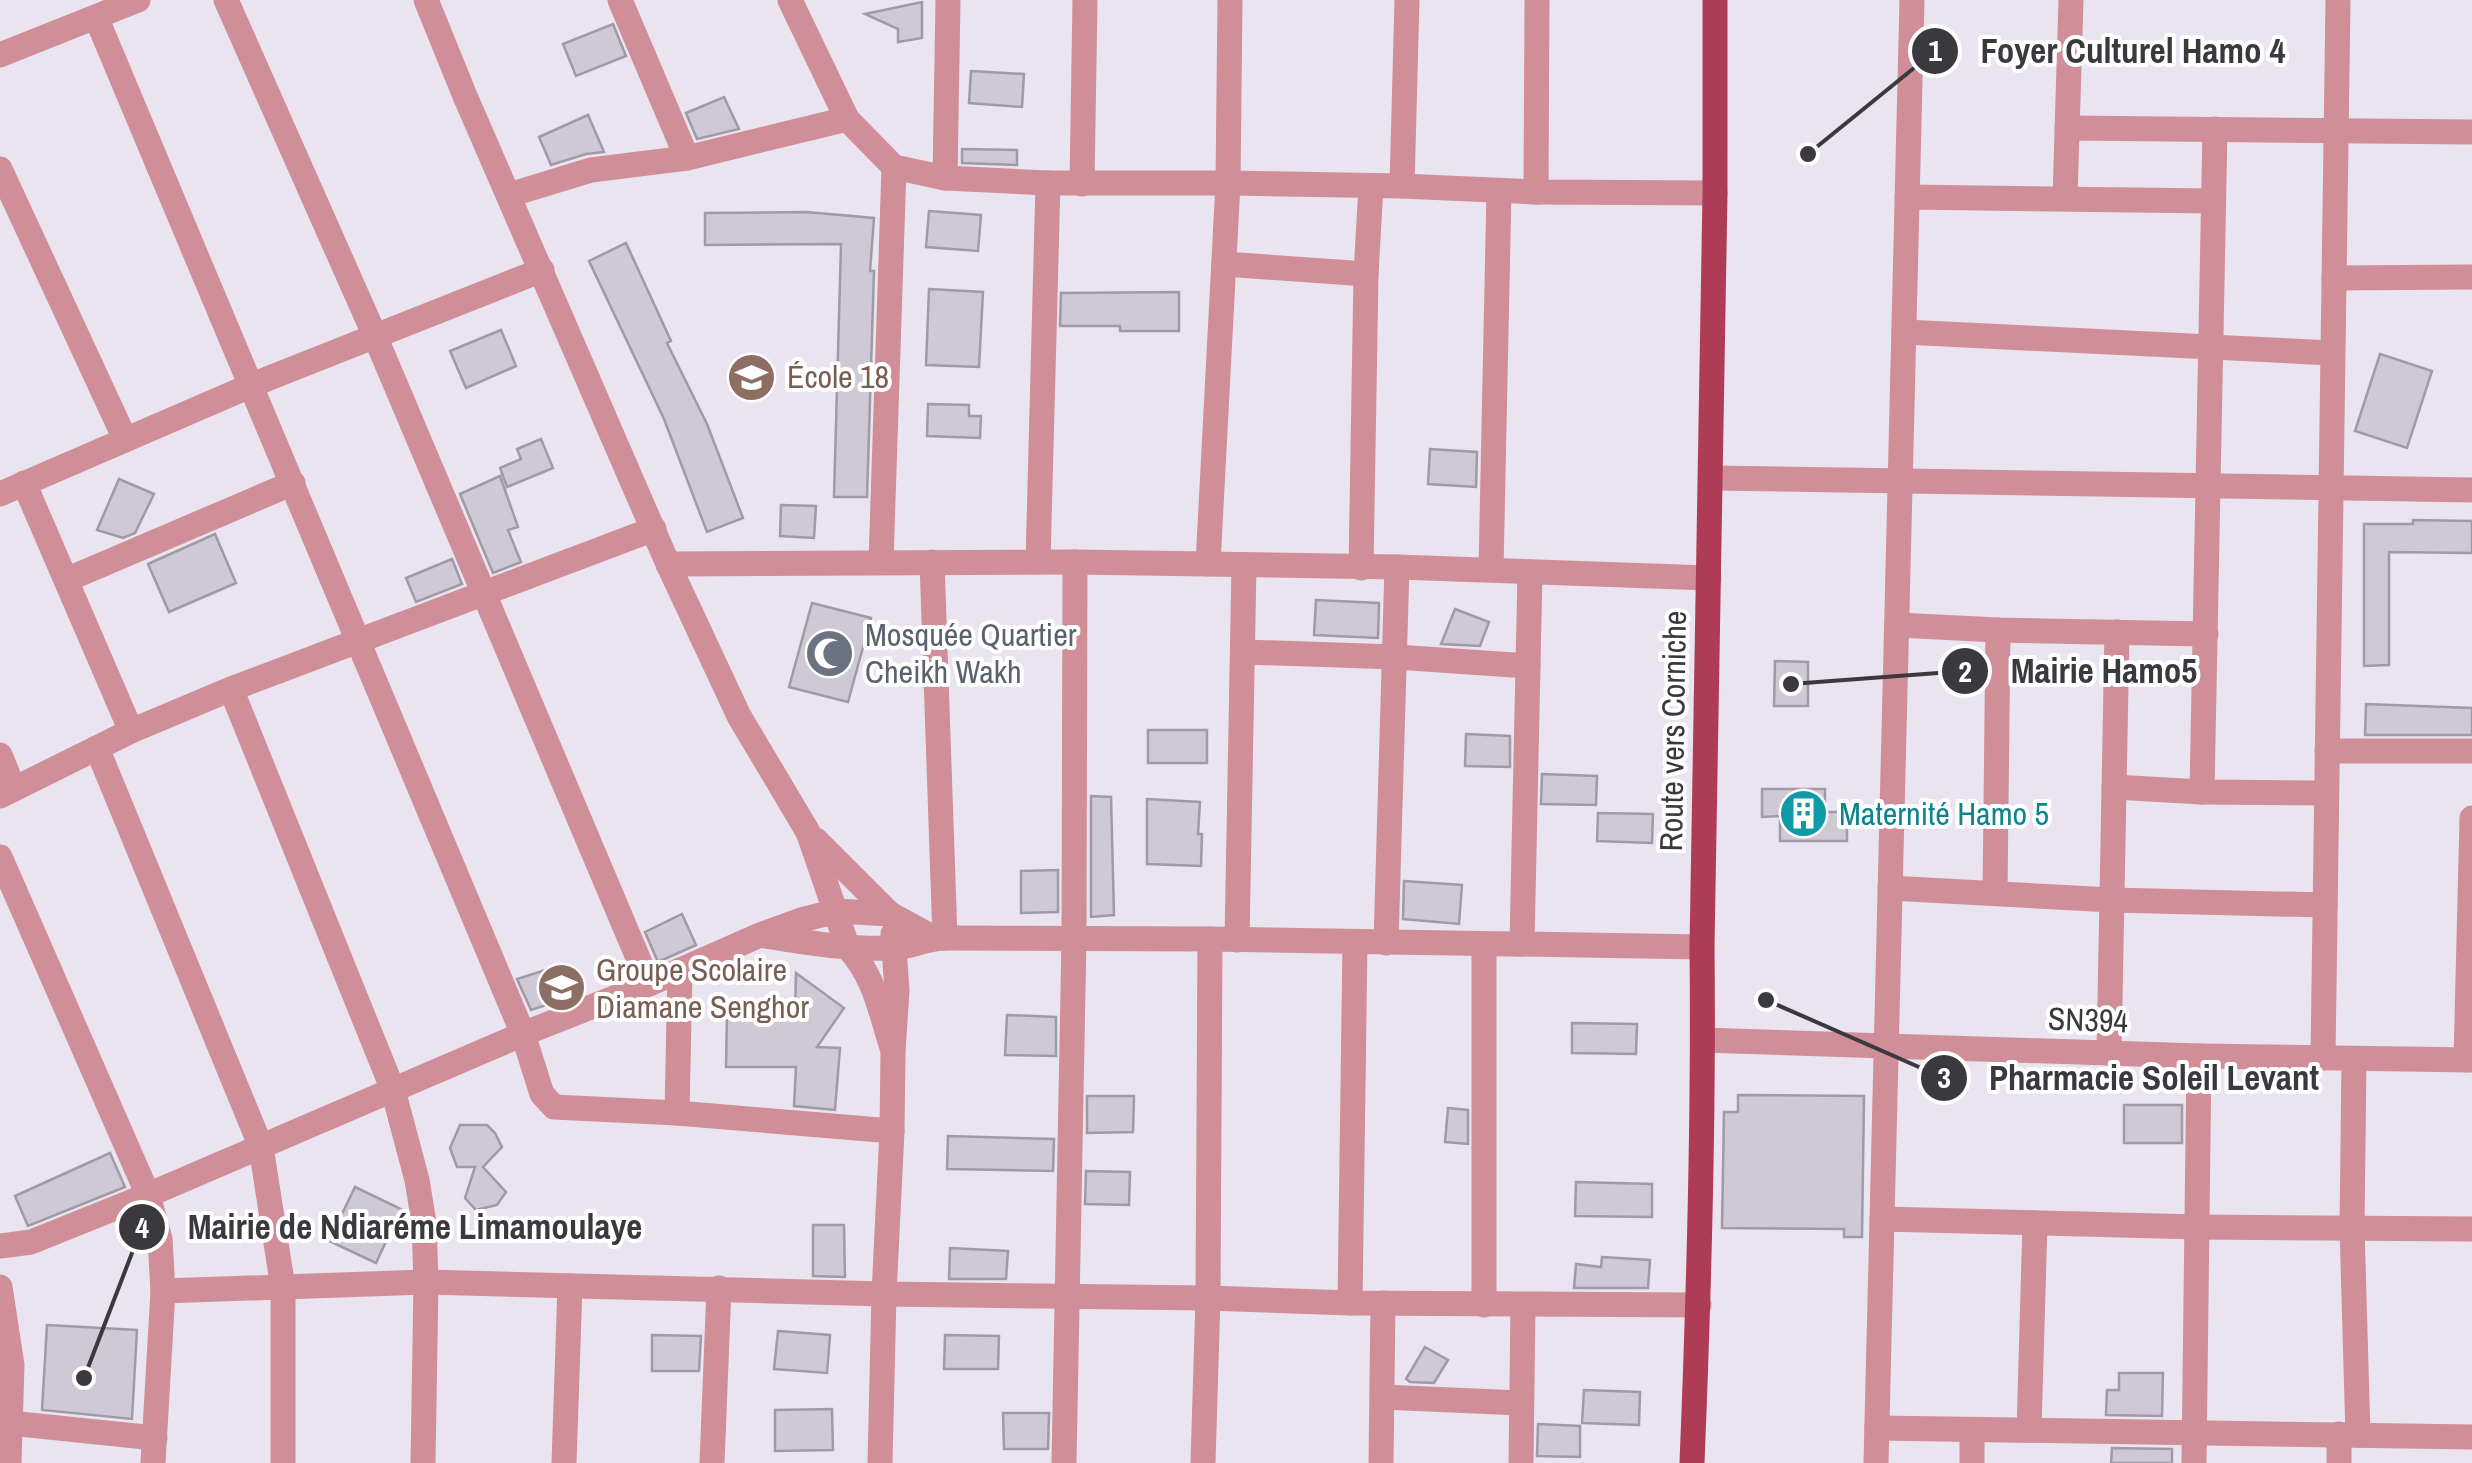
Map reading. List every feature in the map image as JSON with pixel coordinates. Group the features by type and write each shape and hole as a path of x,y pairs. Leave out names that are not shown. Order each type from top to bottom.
{"main road":[{"name":"Route vers Corniche","path":"1692,1463 1699,1305 1715,0"}],"street":[{"path":"0,55 138,0"},
{"path":"226,0 376,336 649,984"},
{"path":"426,0 668,564 739,716 808,832 848,948 862,962 870,978 893,1052"},
{"path":"620,0 688,158"},
{"path":"790,0 846,119 894,166 944,178 1082,184 1228,183 1715,193"},
{"path":"944,178 948,0"},
{"path":"1082,184 1084,0"},
{"path":"1208,564 1228,183 1230,0"},
{"path":"1402,186 1407,0"},
{"path":"1536,192 1538,0"},
{"path":"1876,1463 1912,0"},
{"path":"2065,199 2071,0"},
{"path":"2323,1058 2338,0"},
{"path":"96,17 523,1034 542,1094 554,1106 892,1131"},
{"path":"509,195 590,170 688,158 846,119"},
{"path":"2067,128 2472,132"},
{"path":"2202,792 2215,129"},
{"path":"881,562 894,166"},
{"path":"0,168 125,439"},
{"path":"1038,562 1048,183"},
{"path":"1361,568 1370,186"},
{"path":"1491,570 1499,191"},
{"path":"1908,197 2214,201"},
{"path":"1224,264 1366,274"},
{"path":"0,494 252,385 542,270"},
{"path":"2334,278 2472,277"},
{"path":"1904,332 2332,353"},
{"path":"1711,478 2472,490"},
{"path":"24,483 131,732"},
{"path":"66,580 293,483"},
{"path":"0,755 7,792 231,689 654,529"},
{"path":"932,562 940,938"},
{"path":"668,564 1074,562 1397,567 1709,578"},
{"path":"1064,1463 1074,938 1074,562"},
{"path":"1238,940 1244,565"},
{"path":"1386,943 1397,567"},
{"path":"1522,944 1530,572"},
{"path":"1897,625 2206,634"},
{"path":"1996,893 1998,630"},
{"path":"2109,1054 2117,632"},
{"path":"1244,652 1528,666"},
{"path":"231,689 393,1090 419,1194 426,1282 423,1463"},
{"path":"96,748 261,1147 283,1288 283,1463"},
{"path":"2327,751 2472,751"},
{"path":"2114,787 2326,793"},
{"path":"2469,1060 2472,818"},
{"path":"808,832 890,914 940,938"},
{"path":"0,858 148,1195 160,1239 163,1291 154,1451 10,1423"},
{"path":"1890,888 2112,900 2325,905"},
{"path":"0,1246 31,1242 148,1195 760,935 837,911 890,914"},
{"path":"880,1463 897,991 890,914"},
{"path":"760,935 848,948 896,948 940,938 1210,938 1702,947"},
{"path":"1203,1463 1210,938"},
{"path":"1350,1303 1355,942"},
{"path":"1484,944 1484,1304"},
{"path":"677,1113 680,970"},
{"name":"SN394","path":"1703,1040 2109,1054 2469,1060"},
{"path":"2194,1463 2199,1056"},
{"path":"2338,1463 2349,1435 2354,1059"},
{"path":"1882,1218 2197,1227 2472,1229"},
{"path":"2029,1430 2035,1222"},
{"path":"163,1291 426,1282 1350,1303 1699,1305"},
{"path":"564,1463 570,1286"},
{"path":"0,1287 12,1364 9,1463"},
{"path":"712,1463 719,1288"},
{"path":"1381,1463 1384,1303"},
{"path":"1521,1463 1523,1305"},
{"path":"1382,1396 1521,1403"},
{"path":"1876,1428 2472,1436"},
{"path":"1972,1430 1972,1463"}],"building":[{"path":"922,2 922,38 898,42 898,29 865,14"},
{"path":"613,24 626,56 576,76 563,44"},
{"path":"971,71 1024,74 1022,107 969,103"},
{"path":"724,97 739,129 697,139 686,113"},
{"path":"588,115 604,152 551,165 539,137"},
{"path":"962,149 1017,150 1017,165 962,163"},
{"path":"929,211 981,215 978,251 926,247"},
{"path":"806,212 874,218 867,497 834,497 841,244 705,245 705,213"},
{"path":"626,243 671,341 667,343 707,424 743,518 707,532 664,419 589,261"},
{"path":"929,289 983,292 979,367 926,365"},
{"path":"1179,292 1179,331 1060,326 1061,293"},
{"path":"501,330 516,366 466,388 450,351"},
{"path":"2380,354 2432,371 2407,448 2355,431"},
{"path":"928,404 969,405 969,416 981,416 980,438 927,436"},
{"path":"541,439 553,468 507,487 500,468 521,459 517,449"},
{"path":"1430,449 1477,452 1476,487 1428,484"},
{"path":"500,476 518,527 508,530 521,562 493,573 460,494"},
{"path":"119,479 154,494 135,533 123,538 97,530"},
{"path":"781,505 816,506 814,538 780,536"},
{"path":"2413,520 2472,521 2472,553 2389,552 2389,665 2364,666 2364,524 2413,524"},
{"path":"215,534 236,583 169,612 148,564"},
{"path":"452,559 462,584 416,602 406,578"},
{"path":"1316,600 1379,603 1378,638 1314,635"},
{"name":"Mosquée Quartier Cheikh Wakh","path":"812,603 871,618 848,702 789,687"},
{"path":"1455,609 1489,622 1480,646 1441,644"},
{"path":"1775,661 1808,662 1808,706 1774,706"},
{"path":"2366,704 2472,708 2472,735 2365,735"},
{"path":"1148,730 1207,730 1207,763 1148,763"},
{"path":"1466,734 1510,736 1510,767 1465,766"},
{"path":"1542,774 1597,776 1596,805 1541,804"},
{"name":"Maternité Hamo 5","path":"1762,789 1825,789 1825,812 1847,812 1847,841 1780,841 1780,816 1762,817"},
{"path":"1091,796 1111,797 1114,915 1091,917"},
{"path":"1147,799 1200,802 1201,866 1147,864"},
{"path":"1598,813 1653,814 1652,843 1597,841"},
{"path":"1058,870 1058,912 1021,913 1021,871"},
{"path":"1404,881 1462,885 1459,924 1403,919"},
{"path":"682,914 696,945 658,962 645,932"},
{"path":"564,964 574,996 531,1010 517,979"},
{"path":"796,973 844,1008 817,1047 840,1048 835,1110 794,1106 796,1067 726,1067 727,1015 795,1015"},
{"path":"1007,1015 1056,1017 1056,1056 1005,1055"},
{"path":"1572,1023 1637,1024 1636,1054 1572,1053"},
{"path":"1738,1095 1864,1096 1862,1237 1844,1237 1844,1229 1722,1228 1724,1112 1738,1112"},
{"path":"1087,1096 1134,1096 1133,1132 1087,1133"},
{"path":"2124,1105 2182,1105 2182,1143 2124,1143"},
{"path":"1448,1108 1468,1110 1468,1144 1445,1142"},
{"path":"460,1125 487,1125 502,1147 483,1167 506,1192 497,1205 476,1210 465,1198 475,1167 457,1167 450,1148"},
{"path":"948,1136 1054,1139 1053,1171 947,1169"},
{"path":"110,1153 125,1187 28,1226 15,1196"},
{"path":"1086,1171 1130,1172 1129,1205 1085,1204"},
{"path":"1576,1182 1652,1184 1652,1217 1575,1216"},
{"path":"355,1187 401,1209 376,1263 329,1241"},
{"path":"813,1225 844,1225 845,1277 813,1276"},
{"path":"950,1248 1008,1251 1006,1279 949,1279"},
{"path":"1602,1257 1650,1260 1648,1288 1574,1288 1576,1264 1601,1267"},
{"path":"47,1325 137,1330 132,1419 42,1410"},
{"path":"778,1331 830,1335 827,1373 774,1369"},
{"path":"652,1335 701,1336 699,1371 652,1371"},
{"path":"945,1335 999,1336 998,1369 944,1369"},
{"path":"1425,1347 1448,1360 1434,1383 1410,1382 1406,1379"},
{"path":"2119,1373 2163,1373 2162,1416 2106,1415 2107,1390 2119,1390"},
{"path":"1584,1390 1640,1392 1639,1425 1582,1423"},
{"path":"832,1409 833,1450 775,1451 775,1410"},
{"path":"1003,1413 1049,1413 1048,1449 1004,1449"},
{"path":"1538,1424 1580,1426 1580,1457 1537,1456"},
{"path":"2112,1448 2172,1449 2172,1463 2111,1463"}],"place":[{"name":"Foyer Culturel Hamo 4","path":"1808,154"},
{"name":"École 18","path":"752,377"},
{"name":"Mosquée Quartier Cheikh Wakh","path":"830,653"},
{"name":"Mairie Hamo5","path":"1791,684"},
{"name":"Maternité Hamo 5","path":"1804,814"},
{"name":"Groupe Scolaire Diamane Senghor","path":"561,988"},
{"name":"Pharmacie Soleil Levant","path":"1766,1000"},
{"name":"Mairie de Ndiaréme Limamoulaye","path":"84,1378"}]}
